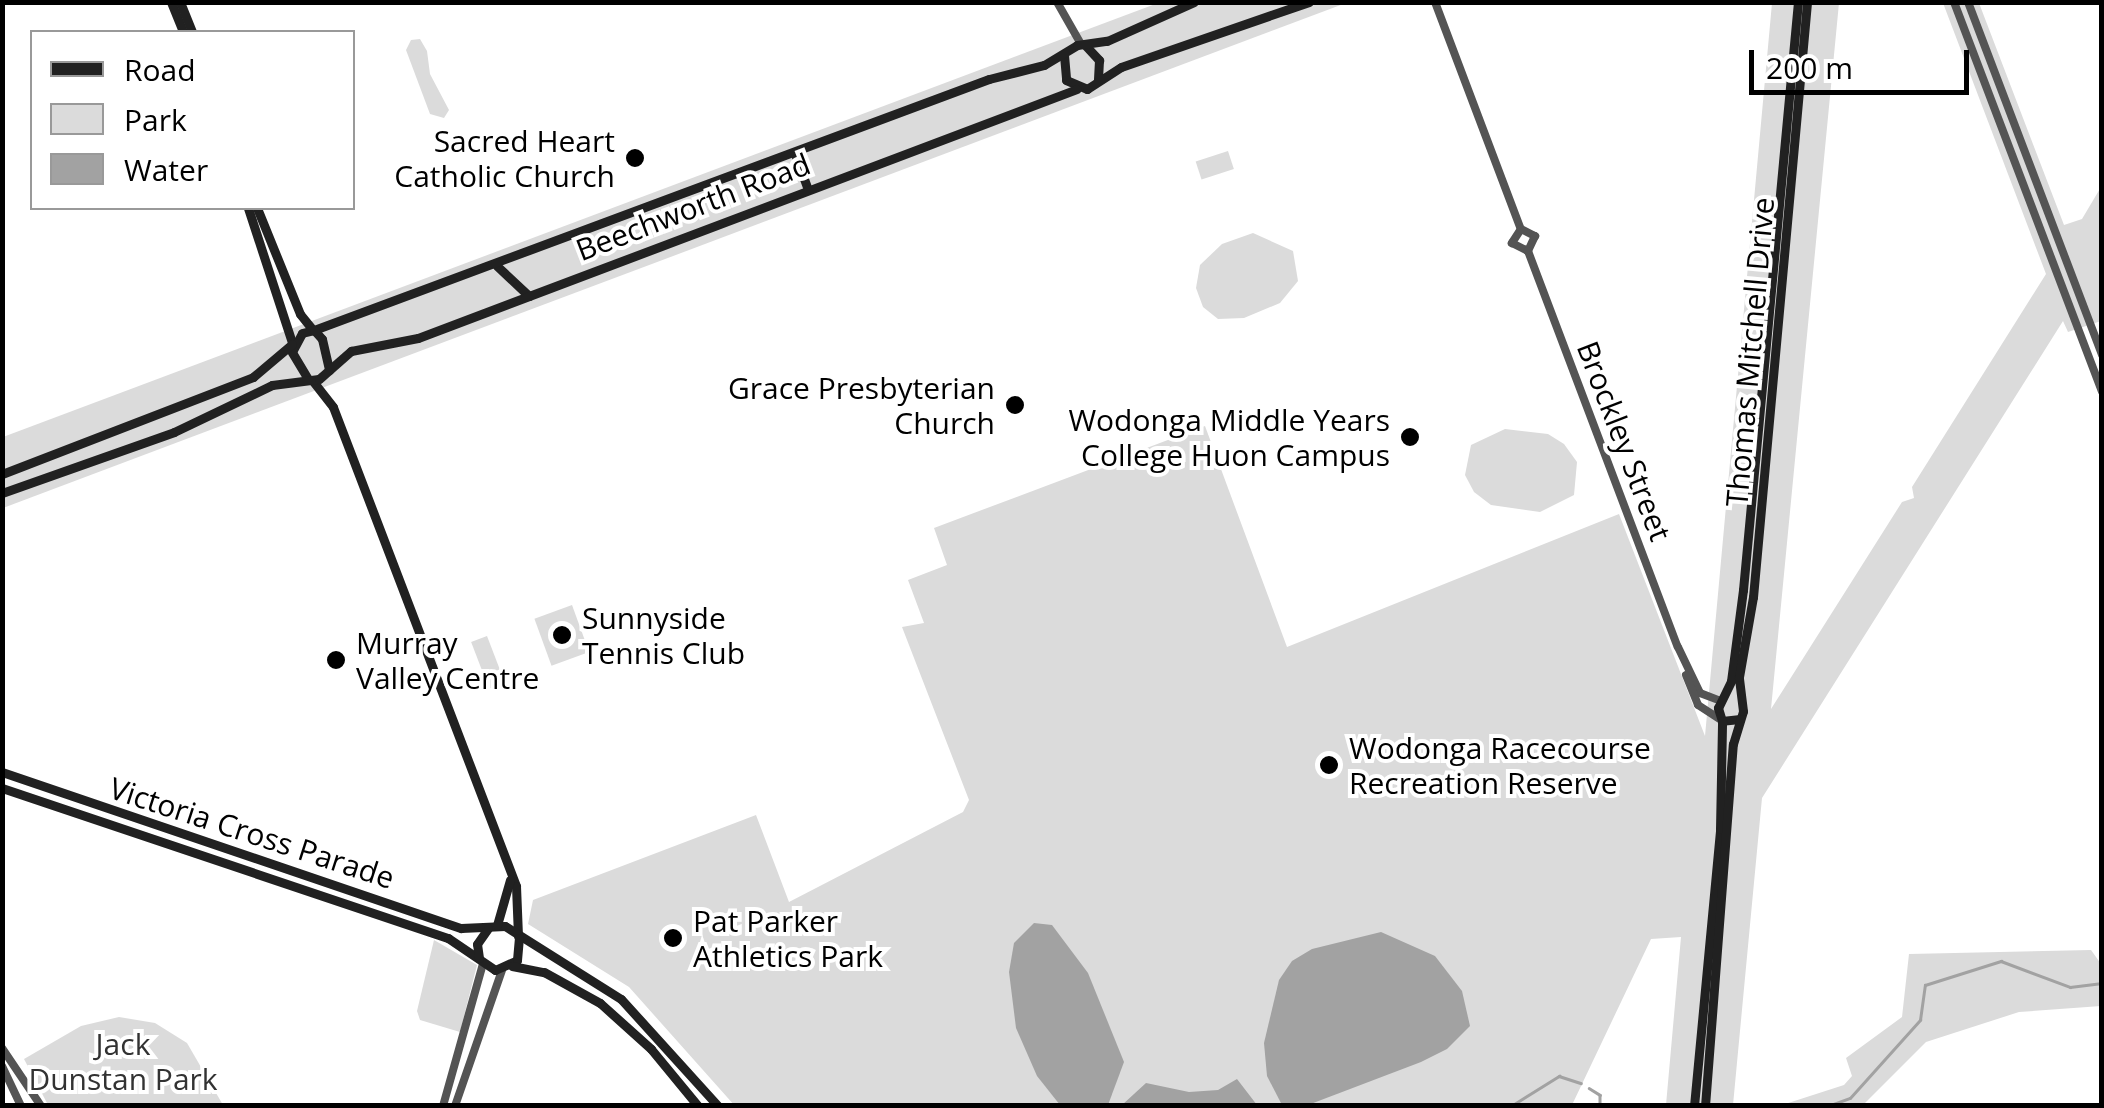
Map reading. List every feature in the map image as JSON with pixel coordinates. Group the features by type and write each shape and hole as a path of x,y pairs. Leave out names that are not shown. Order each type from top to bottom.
{"main road":[{"path":"171,2 182,30"},
{"path":"180,2 191,30"},
{"path":"1194,2 1107,41 1082,44 1066,52 1062,74 1077,89 1121,67 1309,2"},
{"name":"Thomas Mitchell Drive","path":"1785,163 1802,15 1798,2"},
{"name":"Thomas Mitchell Drive","path":"1722,720 1722,700 1732,676 1770,412 1785,163 1802,15 1807,2"},
{"path":"1082,44 1099,60 1098,81"},
{"name":"Beechworth Road","path":"314,330 498,266 1066,52"},
{"name":"Beechworth Road","path":"329,370 351,351 418,338 1077,89"},
{"path":"795,154 808,190"},
{"path":"249,210 300,314 327,348 333,407 520,905 518,937 507,968 544,972 600,1004 651,1049 698,1106"},
{"path":"257,210 296,368 312,380 333,407"},
{"path":"498,266 529,296"},
{"path":"2,474 254,378 314,330"},
{"path":"2,493 58,476 272,385 312,380 329,370"},
{"name":"Thomas Mitchell Drive","path":"1722,854 1732,749 1743,705 1739,677 1760,419 1770,386"},
{"path":"1760,419 1770,412"},
{"path":"45,458 58,476"},
{"path":"1722,700 1735,696 1743,705"},
{"path":"1705,1106 1722,854 1722,720 1740,718"},
{"name":"Victoria Cross Parade","path":"2,772 462,928 493,926"},
{"name":"Victoria Cross Parade","path":"2,788 448,938 481,961 507,968"},
{"path":"208,860 213,845"},
{"path":"1694,1106 1722,854"},
{"path":"481,961 476,944 493,926 510,877"},
{"path":"493,926 621,999 718,1106"}],"street":[{"path":"1057,2 1066,52"},
{"path":"1435,2 1521,229 1535,236 1528,251 1512,243 1521,229"},
{"path":"1954,2 2102,392"},
{"path":"1968,2 2102,355"},
{"path":"1063,20 1082,44"},
{"path":"1966,35 1978,30"},
{"name":"Brockley Street","path":"1528,251 1678,647 1694,700 1722,720"},
{"path":"2052,262 2064,257"},
{"name":"Brockley Street","path":"1678,647 1700,693 1722,700"},
{"path":"442,1106 481,961"},
{"path":"455,1106 507,968"},
{"path":"2,1048 22,1106"},
{"path":"5,1064 24,1081 41,1106"},
{"path":"14,1087 24,1081"}],"green space":[{"path":"1158,3 1346,3 3,508 3,437"},
{"name":"Wodonga Racecourse Recreation Reserve","path":"1772,3 1839,3 1771,709 1902,502 1914,498 1912,487 2046,274 1943,3 1979,3 2064,225 2082,219 2101,187 2101,321 2068,332 2063,321 1762,798 1733,1105 1666,1105 1681,937 1651,939 1572,1105 735,1106 629,987 528,924 533,900 756,815 789,902 963,812 969,800 902,627 924,623 908,580 947,565 934,528 1205,426 1287,647 1619,514 1705,736"},
{"path":"420,39 427,51 430,74 449,110 444,118 430,114 406,50 411,40"},
{"path":"1228,151 1234,169 1202,180 1196,162"},
{"path":"1253,233 1293,251 1298,281 1280,303 1244,318 1218,319 1203,307 1196,288 1200,265 1222,244"},
{"path":"1505,429 1548,434 1564,444 1577,462 1574,495 1540,512 1491,505 1474,492 1465,475 1471,445"},
{"name":"Sunnyside Tennis Club","path":"572,605 589,652 552,666 534,619"},
{"path":"487,636 505,683 489,689 471,642"},
{"path":"434,940 477,965 460,1032 420,1020 417,1011"},
{"path":"2091,950 2101,964 2101,1006 2019,1012 1926,1042 1863,1105 1782,1105 1844,1085 1852,1076 1846,1058 1902,1017 1909,954"},
{"name":"Jack Dunstan Park","path":"119,1017 155,1023 187,1043 223,1105 48,1105 24,1059 81,1026"}],"water":[{"path":"1034,923 1052,925 1088,973 1124,1062 1108,1105 1060,1105 1037,1076 1016,1028 1009,972 1014,943"},
{"path":"1381,932 1435,956 1462,991 1470,1026 1447,1049 1421,1062 1308,1105 1282,1105 1267,1076 1264,1043 1279,980 1292,961 1312,949"},
{"path":"1237,1079 1257,1105 1122,1105 1146,1083 1189,1092 1218,1090"}],"waterway":[{"path":"1828,1106 1850,1098 1920,1020 1925,985 2001,961 2070,987 2102,983"},
{"path":"1511,1106 1559,1076 1581,1083"},
{"path":"1589,1088 1600,1095 1600,1106"}],"place":[{"name":"Sacred Heart Catholic Church","path":"635,158"},
{"name":"Grace Presbyterian Church","path":"1015,405"},
{"name":"Wodonga Middle Years College Huon Campus","path":"1410,437"},
{"name":"Sunnyside Tennis Club","path":"562,635"},
{"name":"Murray Valley Centre","path":"336,660"},
{"name":"Wodonga Racecourse Recreation Reserve","path":"1329,765"},
{"name":"Pat Parker Athletics Park","path":"673,938"}]}
